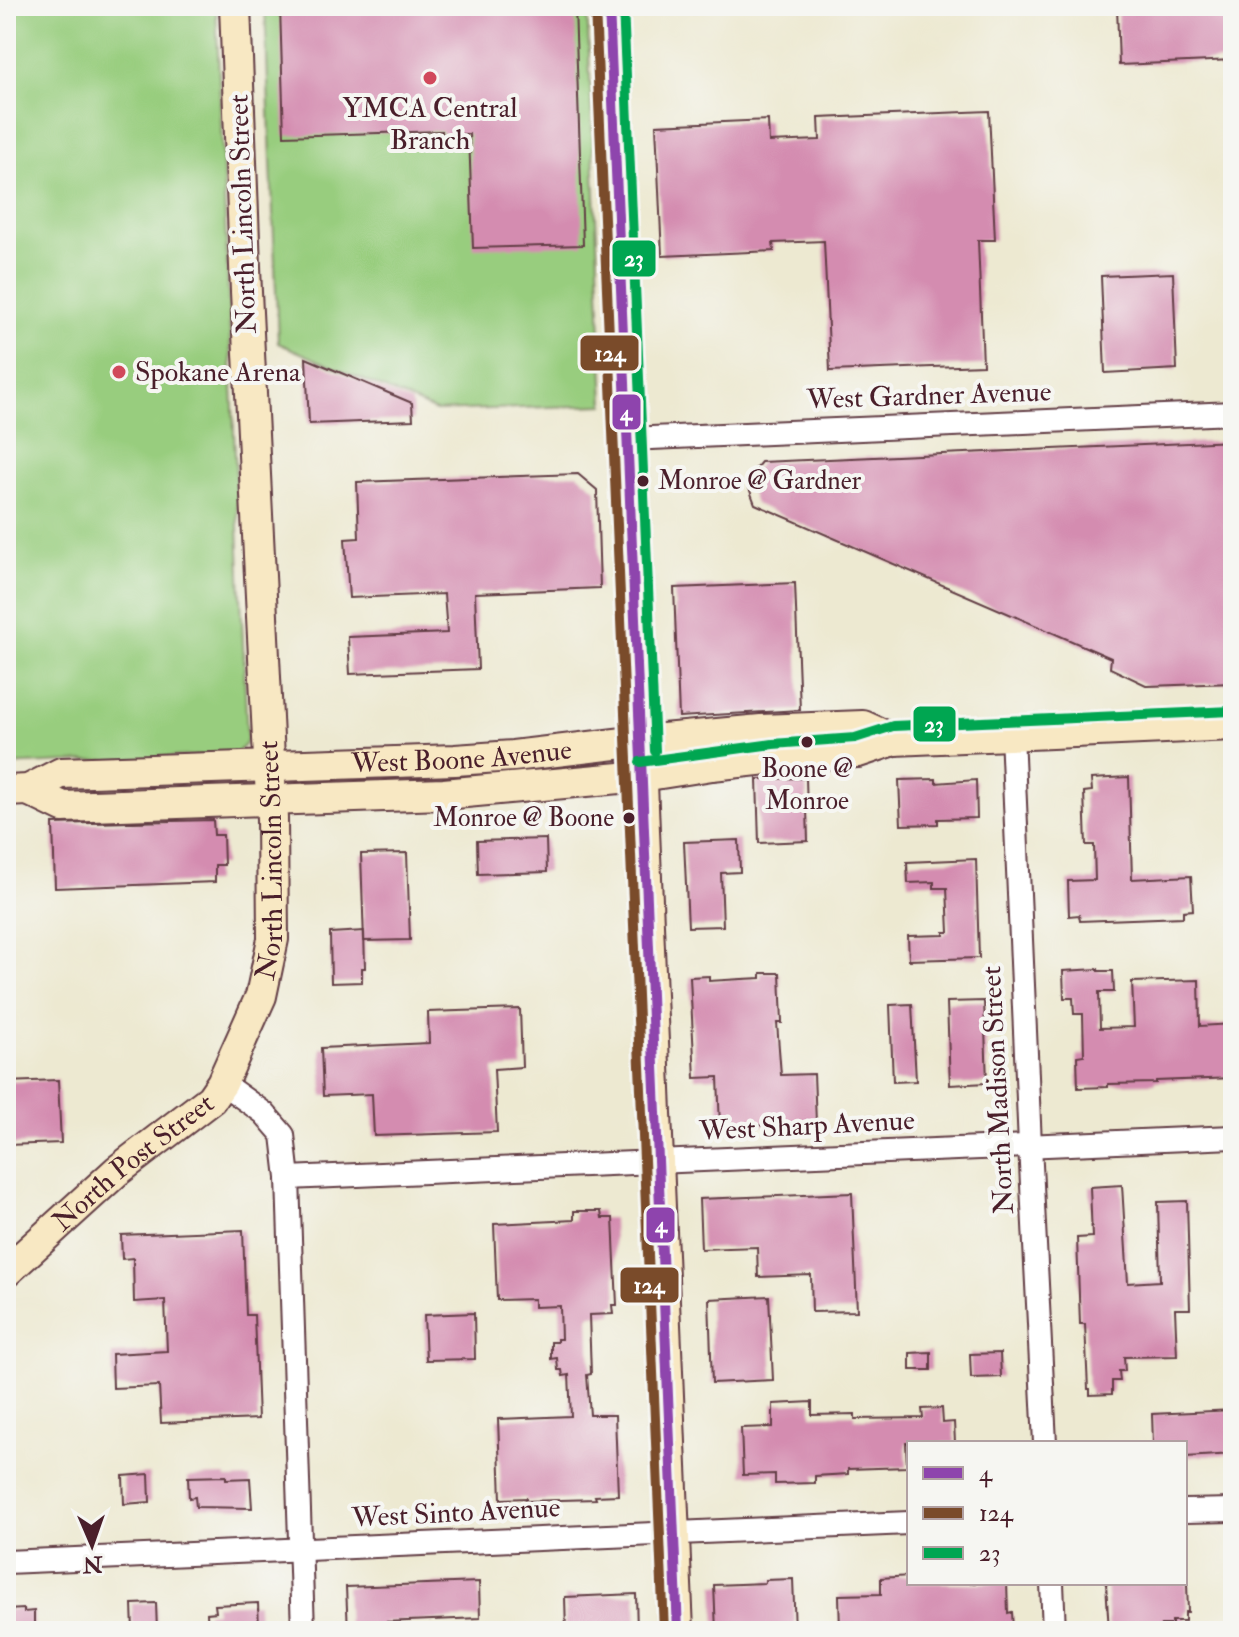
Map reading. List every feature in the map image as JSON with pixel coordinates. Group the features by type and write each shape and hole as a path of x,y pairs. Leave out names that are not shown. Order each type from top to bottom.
{"main road":[{"name":"North Lincoln Street","path":"222,1083 261,996 273,939 270,767 246,306 235,6"},
{"path":"609,6 678,1631"},
{"name":"West Boone Avenue","path":"17,791 63,807 444,794 642,776 787,756 858,752 894,740 1233,725"},
{"name":"West Boone Avenue","path":"17,791 61,773 513,756 761,730 863,726 894,740"},
{"name":"North Post Street","path":"6,1272 117,1171 211,1099 222,1083"}],"street":[{"name":"West Gardner Avenue","path":"628,439 1233,413"},
{"name":"North Madison Street","path":"1012,734 1045,1441"},
{"path":"222,1083 264,1113 283,1135 288,1178 303,1631"},
{"name":"West Sharp Avenue","path":"288,1178 1233,1137"},
{"path":"1187,1511 1233,1510"},
{"name":"West Sinto Avenue","path":"6,1562 907,1523"},
{"path":"1052,1585 1054,1631"}],"green space":[{"name":"Spokane Arena","path":"6,6 216,6 247,739 236,754 6,765"},
{"path":"265,6 587,6 604,405 436,411 278,343"}],"building":[{"name":"YMCA Central Branch","path":"575,6 583,245 473,248 469,134 442,134 442,131 284,136 280,7"},
{"path":"1117,6 1233,6 1233,60 1119,65"},
{"path":"989,111 995,240 978,240 983,365 830,371 824,241 773,243 774,251 662,256 656,125 768,120 769,142 820,140 819,118"},
{"path":"1173,273 1177,369 1105,373 1101,276"},
{"path":"306,358 412,403 413,420 309,424"},
{"path":"1233,441 1233,683 1148,686 1110,668 1111,658 755,504 746,480 761,462"},
{"path":"578,474 597,490 600,588 475,593 478,669 350,674 348,637 447,633 444,594 349,598 345,539 359,538 357,482"},
{"path":"795,583 800,710 679,717 674,588"},
{"path":"1129,777 1132,879 1191,876 1193,910 1183,911 1183,917 1080,921 1079,915 1069,916 1068,881 1095,880 1094,845 1086,845 1084,792 1092,791 1091,779"},
{"path":"806,778 808,841 759,843 757,779"},
{"path":"936,779 936,783 976,780 977,818 938,819 938,824 901,825 899,780"},
{"path":"213,820 214,835 223,835 224,865 215,865 215,882 55,888 53,824"},
{"path":"546,839 547,872 478,874 477,841"},
{"path":"739,840 740,872 721,873 723,926 688,927 684,842"},
{"path":"407,853 410,940 364,941 361,854"},
{"path":"976,859 979,958 909,960 908,936 944,935 944,932 949,932 947,888 934,888 934,882 908,883 907,862"},
{"path":"364,931 365,968 362,968 362,982 331,983 330,933"},
{"path":"1063,971 1113,971 1114,992 1099,992 1100,1028 1134,1027 1132,982 1199,980 1200,1026 1233,1024 1233,1078 1078,1088 1077,1056 1084,1055 1083,1014 1074,1014 1073,998 1064,998"},
{"path":"761,973 780,973 782,1023 777,1023 781,1075 814,1074 816,1123 720,1127 718,1077 695,1078 690,977 709,976 709,981 761,978"},
{"path":"984,1001 987,1083 950,1085 947,1002"},
{"path":"912,1004 916,1081 893,1082 890,1005"},
{"path":"520,1009 522,1067 494,1069 497,1132 374,1136 372,1094 323,1096 321,1048 429,1043 428,1012"},
{"path":"58,1080 61,1143 6,1145 6,1082"},
{"path":"1122,1185 1128,1283 1160,1281 1158,1202 1187,1201 1190,1309 1175,1309 1177,1356 1124,1357 1125,1371 1119,1371 1120,1381 1112,1381 1112,1394 1090,1395 1085,1324 1080,1324 1077,1238 1092,1237 1090,1187"},
{"path":"852,1193 857,1311 812,1312 811,1275 758,1277 757,1247 701,1249 699,1199"},
{"path":"574,1211 601,1211 602,1218 613,1218 617,1305 612,1305 613,1314 589,1315 591,1374 587,1375 590,1415 615,1415 618,1495 595,1496 596,1499 501,1499 498,1419 571,1416 569,1375 563,1376 562,1370 558,1370 557,1358 551,1359 551,1342 561,1339 560,1306 534,1307 534,1299 497,1300 494,1224 574,1220"},
{"path":"243,1230 246,1315 254,1315 258,1419 161,1423 159,1386 113,1388 112,1354 167,1351 165,1300 134,1302 133,1258 122,1259 121,1235"},
{"path":"769,1296 773,1380 712,1383 709,1299"},
{"path":"474,1313 475,1359 426,1360 424,1315"},
{"path":"931,1352 931,1370 910,1370 910,1353"},
{"path":"1000,1353 1001,1377 971,1378 970,1354"},
{"path":"812,1402 812,1415 855,1414 855,1419 923,1418 922,1409 942,1408 943,1423 954,1422 955,1441 907,1441 907,1467 848,1469 848,1474 815,1476 815,1483 775,1484 775,1474 743,1475 741,1428 773,1427 773,1404"},
{"path":"1233,1410 1233,1454 1187,1457 1187,1441 1153,1441 1152,1414"},
{"path":"149,1474 150,1502 124,1504 123,1476"},
{"path":"226,1476 226,1479 250,1478 252,1508 196,1507 195,1497 189,1498 188,1477"},
{"path":"907,1576 907,1585 1007,1585 1008,1613 1012,1612 1013,1630 840,1631 839,1595 881,1594 881,1578"},
{"path":"793,1579 795,1631 716,1631 714,1585"},
{"path":"479,1582 480,1618 384,1622 385,1631 348,1631 346,1587"},
{"path":"1187,1583 1188,1612 1185,1612 1185,1621 1161,1625 1163,1631 1109,1631 1106,1585"},
{"path":"636,1594 637,1631 566,1631 565,1597"},
{"path":"156,1603 157,1631 133,1631 132,1604"},
{"path":"258,1603 259,1628 253,1628 253,1631 208,1631 207,1613 216,1612 215,1605"},
{"path":"24,1609 24,1612 34,1611 34,1631 6,1631 6,1610"}],"transit line":[{"name":"4","path":"609,6 678,1631"},
{"name":"23","path":"623,6 655,751"},
{"name":"124","path":"595,7 664,1631"},
{"name":"23","path":"640,762 773,744 855,738 893,726 1232,711"}],"place":[{"name":"YMCA Central Branch","path":"430,78"},
{"name":"Spokane Arena","path":"119,372"},
{"name":"Monroe @ Gardner","path":"643,481"},
{"name":"Boone @ Monroe","path":"807,742"},
{"name":"Monroe @ Boone","path":"629,818"}]}
